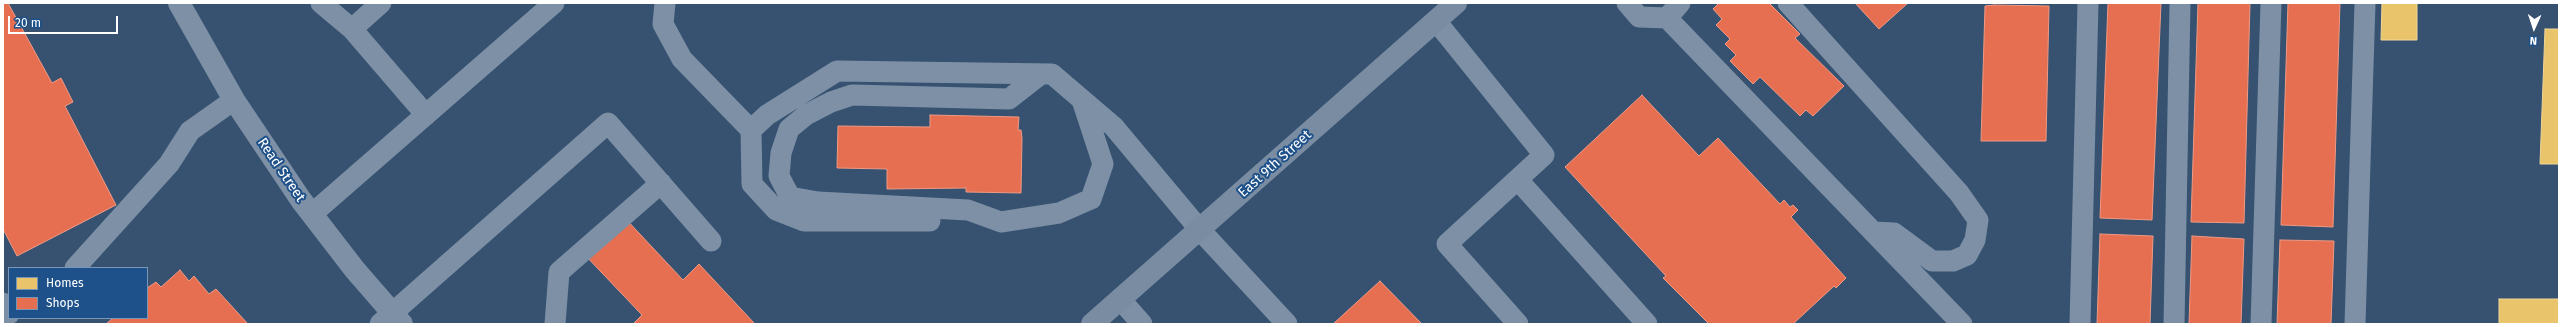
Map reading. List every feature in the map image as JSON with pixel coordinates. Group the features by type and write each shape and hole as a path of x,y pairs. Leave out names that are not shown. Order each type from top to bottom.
{"main road":[{"name":"East 9th Street","path":"1092,324 1456,3"}],"street":[{"name":"Read Street","path":"179,3 234,100 312,214 391,320"}],"lane":[{"path":"321,3 352,29 426,115"},
{"path":"352,29 381,3"},
{"path":"312,214 554,3"},
{"path":"665,3 663,24 682,60 752,130"},
{"path":"1627,3 1639,17 1673,11 1873,232 1962,324"},
{"path":"1788,3 1959,193 1978,220 1975,240 1967,255 1953,261 1932,261 1894,233 1873,232"},
{"path":"2080,324 2088,3"},
{"path":"2174,324 2180,3"},
{"path":"2261,324 2271,3"},
{"path":"2355,324 2365,3"},
{"path":"1436,21 1544,155 1447,244 1518,324"},
{"path":"1082,100 1103,164 1091,199 1060,213 1001,222 804,221 776,210 752,184 752,130 766,115 837,71 1052,74 1114,127 1200,230 1287,324"},
{"path":"1001,222 968,210 818,202 790,197 779,176 781,153 789,129 806,115 852,95 1009,99 1042,74"},
{"path":"76,267 169,164 190,131 234,100"},
{"path":"391,320 608,123 711,241"},
{"path":"1518,180 1647,324"},
{"path":"555,324 559,272 661,183"},
{"path":"1120,299 1142,324"},
{"path":"3,302 8,312"}],"building: Homes":[{"path":"2382,3 2417,3 2417,40 2381,40"},
{"path":"2545,29 2559,29 2559,164 2540,164"},
{"path":"2499,299 2559,299 2559,324 2499,324"}],"building: Shops":[{"path":"3,3 8,3 52,83 61,78 73,102 65,106 116,205 17,256 3,229"},
{"path":"1719,3 1769,3 1800,34 1795,38 1844,86 1813,116 1806,110 1800,116 1760,77 1753,84 1730,61 1736,55 1725,44 1730,39 1716,25 1722,19 1713,9"},
{"path":"1855,3 1908,3 1879,29"},
{"path":"2108,3 2161,3 2152,220 2100,218"},
{"path":"2198,3 2250,3 2244,223 2191,222"},
{"path":"2288,3 2340,3 2333,227 2281,225"},
{"path":"1985,6 2049,6 2046,141 1981,141"},
{"path":"1642,95 1699,156 1718,138 1780,204 1784,200 1790,207 1793,205 1798,210 1791,217 1846,278 1836,288 1834,286 1793,324 1709,324 1663,278 1666,276 1565,167"},
{"path":"930,115 1019,117 1018,130 1021,130 1022,138 1021,193 966,192 966,188 887,189 887,169 837,168 838,126 930,127"},
{"path":"623,216 683,280 699,264 755,324 633,324 642,315 583,253"},
{"path":"2100,234 2153,236 2150,324 2097,324"},
{"path":"2192,236 2244,239 2241,324 2189,324"},
{"path":"2280,240 2334,241 2331,324 2277,324"},
{"path":"180,270 189,281 194,276 209,294 216,289 248,324 106,324 112,319 148,319 148,287 156,282 161,287"},
{"path":"1380,281 1422,324 1333,324"}]}
